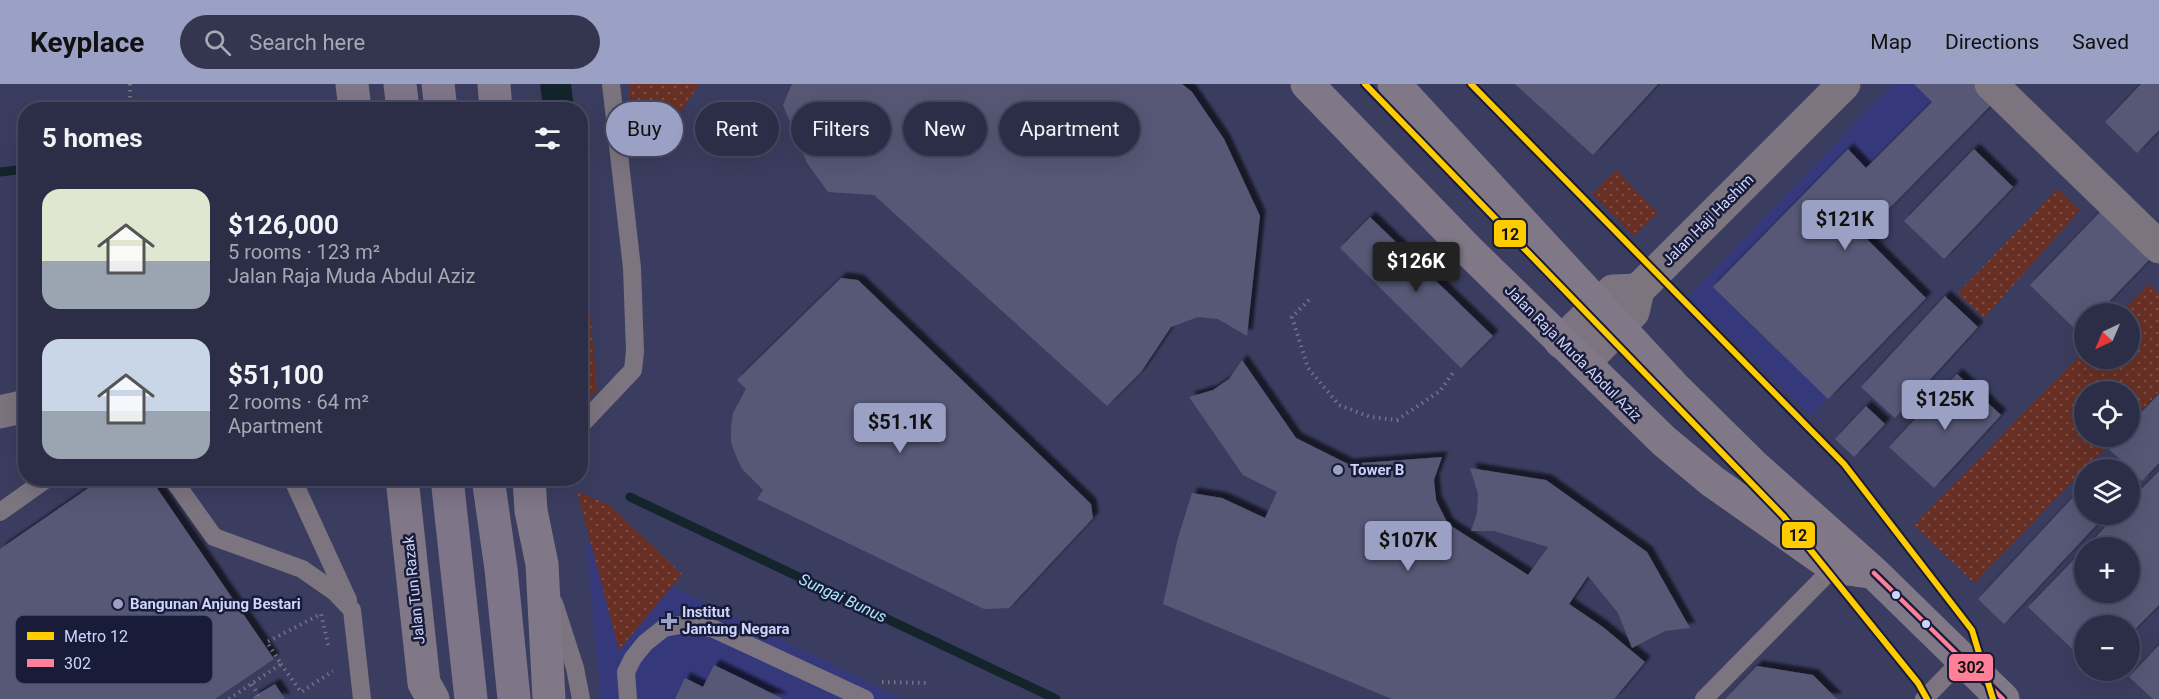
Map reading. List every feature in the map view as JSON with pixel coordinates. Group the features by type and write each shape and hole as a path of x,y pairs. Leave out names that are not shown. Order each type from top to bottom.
{"main road":[{"path":"352,84 355,102"},
{"path":"400,84 402,102"},
{"path":"438,84 440,102"},
{"path":"494,84 495,102"},
{"name":"Jalan Raja Muda Abdul Aziz","path":"1307,84 1468,250 1643,422 1712,481 1834,567 1874,573"},
{"path":"1394,84 1674,387 1753,465 1874,573 2004,699"},
{"name":"Jalan Tun Razak","path":"403,486 426,694"},
{"path":"448,486 471,699"},
{"path":"489,486 501,569 514,699"},
{"path":"530,486 531,511 542,564 549,699"}],"street":[{"name":"Jalan Haji Hashim","path":"1573,352 1609,317 1633,312 1638,290 1844,84"},
{"path":"1991,84 2159,247"},
{"path":"0,412 18,408"}],"lane":[{"path":"588,418 633,370 635,351 632,268 611,84"},
{"path":"0,512 37,486"},
{"path":"178,486 214,537 302,569 335,592 352,610"},
{"path":"296,486 352,610 362,699"},
{"path":"542,564 575,668 581,699"},
{"path":"1704,699 1834,567"},
{"path":"628,699 626,672 633,657 645,643 664,628 687,624 714,629 865,699"},
{"path":"1924,699 1963,659"}],"path":[{"path":"130,84 130,102"},
{"path":"1309,300 1292,317 1308,368 1339,405 1370,417 1397,420 1440,392 1455,370"},
{"path":"321,614 267,642 302,693 334,671"},
{"path":"229,699 281,664"},
{"path":"252,684 260,699"}],"shaded area":[{"path":"629,84 699,84 683,108 683,102 630,102"},
{"path":"1893,84 1953,84 1857,234 1924,299 1811,416 1688,297"},
{"path":"1616,170 1658,213 1634,236 1592,194"},
{"path":"2057,189 2080,210 1984,318 1958,293"},
{"path":"2149,284 2159,293 2159,393 2140,412 2140,381 2074,381 2074,447 2106,447 2095,459 2074,459 2074,480 1974,583 1914,525 2074,361 2074,369 2140,369 2140,303 2130,303"},
{"path":"588,288 597,390 588,399"},
{"path":"577,491 609,505 682,574 619,650"},
{"name":"Institut Jantung Negara","path":"586,544 902,699 601,699"}],"water":[{"path":"540,84 571,84 573,102 542,102"}],"building":[{"path":"792,84 1182,84 1192,92 1224,139 1260,216 1247,336 1218,319 1198,317 1171,327 1141,372 1107,406 874,195 828,192 807,163 804,156 891,156 891,102 791,102 791,124 783,105"},
{"path":"1515,84 1658,84 1593,155"},
{"path":"1914,84 1975,84 1994,102 1863,235 1926,298 1828,399 1713,287 1848,149 1866,168 1932,102"},
{"path":"2141,84 2159,84 2159,130 2137,153 2105,122"},
{"path":"1974,149 2013,187 1944,259 1904,221"},
{"path":"2100,212 2149,260 2108,303 2074,303 2074,328 2030,285"},
{"path":"1370,217 1493,336 1461,368 1340,248"},
{"path":"841,278 858,280 1091,504 1093,518 1009,608 984,609 757,499 763,490 742,469 731,442 733,413 746,389 737,380"},
{"path":"1945,296 1978,327 1895,418 1861,387"},
{"path":"1242,360 1296,438 1348,464 1442,457 1434,480 1436,500 1448,524 1528,575 1548,547 1494,531 1471,531 1477,513 1478,494 1470,468 1546,480 1647,552 1690,628 1665,631 1632,648 1618,613 1588,576 1569,604 1603,627 1645,662 1614,699 1392,699 1163,604 1178,538 1192,493 1222,498 1265,518 1277,492 1243,475 1189,397 1213,390 1229,379"},
{"path":"1957,374 2001,415 1934,488 1889,447"},
{"path":"2159,394 2159,463 2142,481 2140,479 2140,459 2119,459 2108,448 2140,447 2140,414"},
{"path":"1866,406 1885,424 1854,457 1835,439"},
{"path":"2159,471 2159,605 2140,624 2140,615 2074,615 2074,651 2028,607 2074,559 2074,603 2140,603 2140,537 2096,537 2107,525 2140,525 2140,491"},
{"name":"Bangunan Anjung Bestari","path":"91,486 155,486 274,659 215,699 0,699 0,549"},
{"path":"2074,496 2074,525 2096,525 2085,537 2074,537 2074,549 2004,624 1978,599"},
{"path":"2159,645 2159,699 2153,699 2133,681 2140,681 2140,665"},
{"path":"714,665 783,699 675,699 685,678 703,687"},
{"path":"1757,666 1813,675 1837,699 1725,699"},
{"path":"275,684 285,699 254,699 253,697"}],"waterway":[{"name":"Sungai Bunus","path":"0,172 18,170"},
{"name":"Sungai Bunus","path":"630,497 1056,699"}],"metro line":[{"name":"12","path":"1365,84 1783,516 1918,683 1927,699"},
{"name":"12","path":"1471,84 1844,464 1972,630 1993,699"}],"transit line":[{"name":"302","path":"1874,573 2003,699"}],"place":[{"name":"Tower B","path":"1338,470"},
{"name":"Bangunan Anjung Bestari","path":"118,604"},
{"name":"Institut Jantung Negara","path":"669,621"}]}
